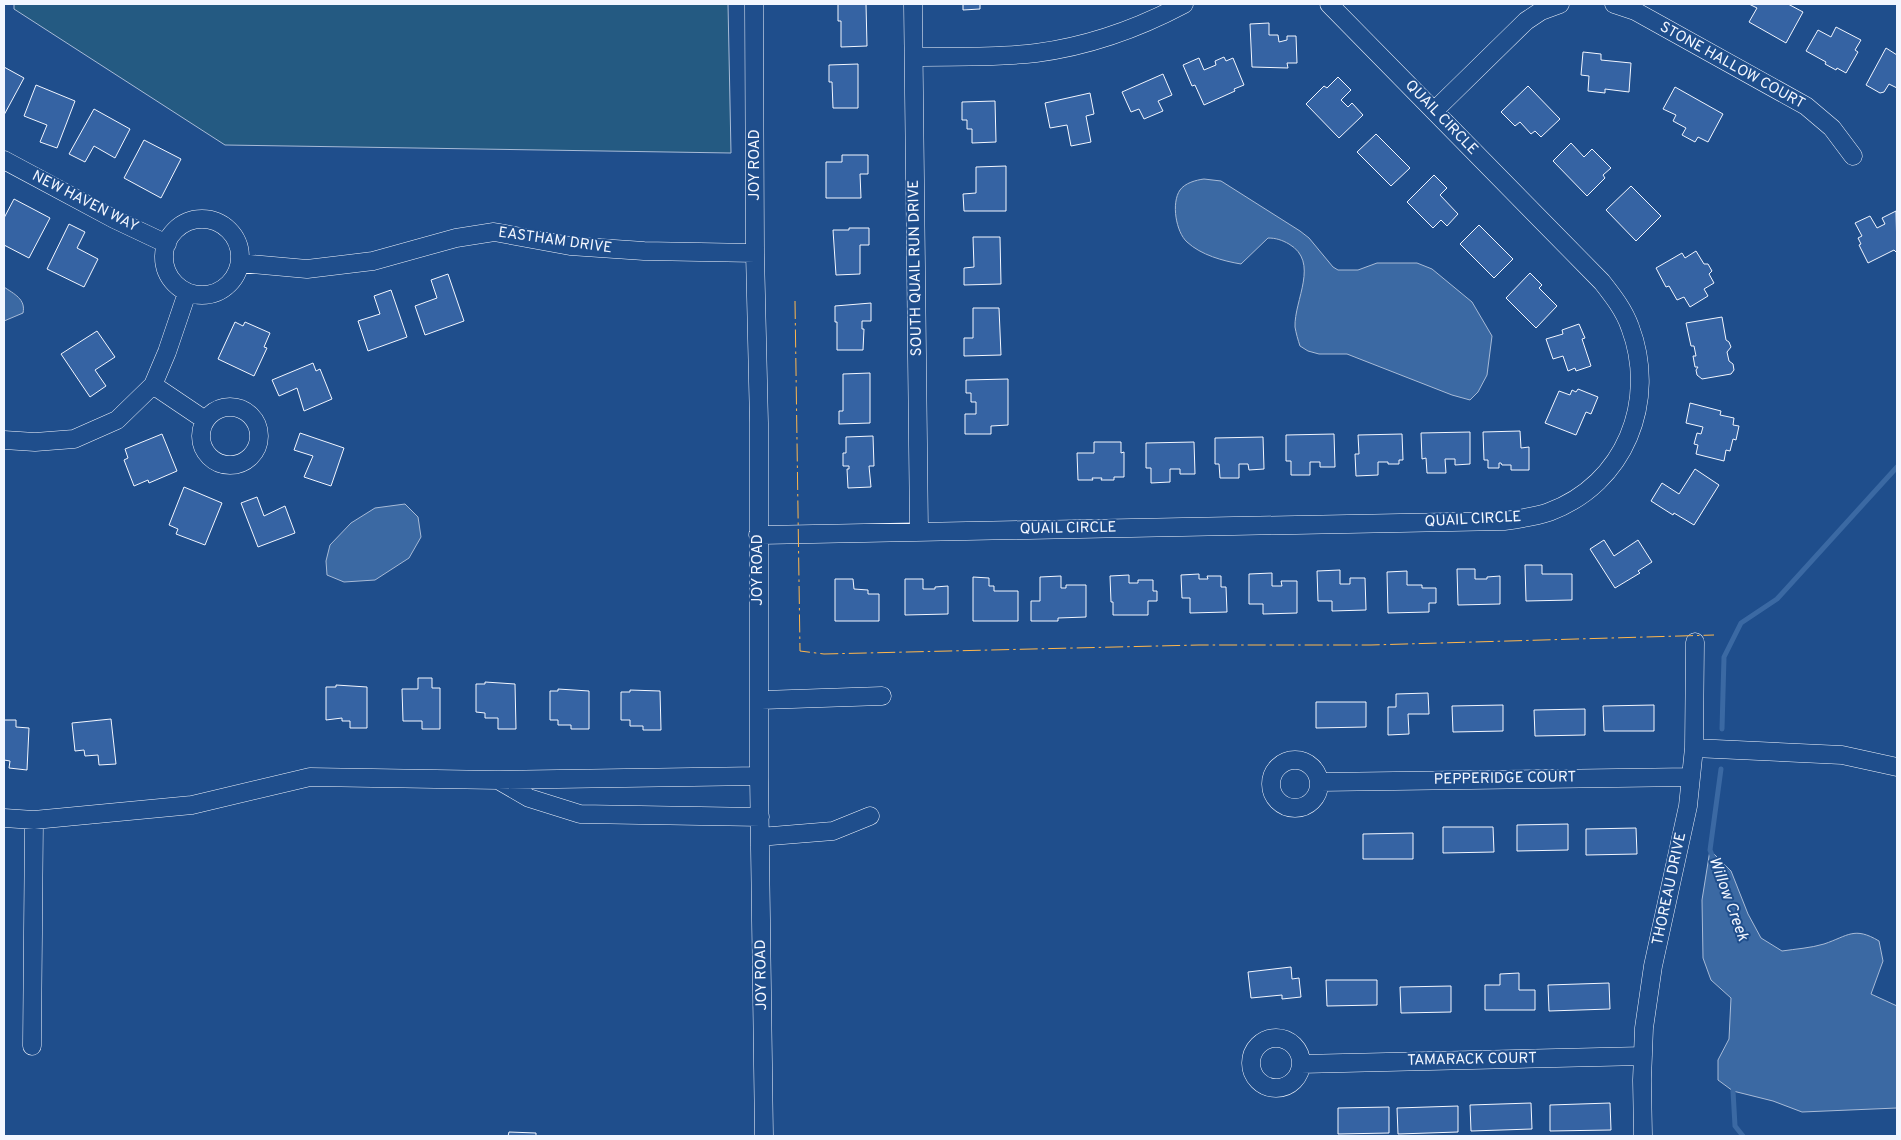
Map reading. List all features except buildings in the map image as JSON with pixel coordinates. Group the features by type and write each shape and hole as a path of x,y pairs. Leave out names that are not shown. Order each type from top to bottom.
{"street":[{"name":"JOY ROAD","path":"754,4 755,253 759,423 759,776 764,1136"},
{"name":"SOUTH QUAIL RUN DRIVE","path":"913,4 918,532"},
{"path":"914,57 1027,54 1076,46 1117,35 1184,4"},
{"name":"QUAIL CIRCLE","path":"758,535 1504,520 1528,518 1549,512 1568,503 1591,488 1610,468 1622,450 1638,410 1641,389 1636,345 1630,325 1618,302 1602,282 1329,4"},
{"path":"1434,111 1526,21 1541,11 1560,4"},
{"name":"STONE HALLOW COURT","path":"1622,5 1806,106 1832,128 1853,156"},
{"name":"NEW HAVEN WAY","path":"4,160 114,219 167,244"},
{"path":"204,219 220,223 232,233 239,247 240,263 236,276 227,287 214,294 201,296 187,292 175,284 167,272 164,258 167,244 175,230 189,222 204,219"},
{"name":"EASTHAM DRIVE","path":"240,263 307,269 373,261 456,238 494,232 570,246 644,251 755,253"},
{"path":"4,440 36,442 74,439 117,420 153,385 167,352 187,292"},
{"path":"153,385 205,420"},
{"name":"THOREAU DRIVE","path":"1643,1136 1644,1028 1653,966 1688,806 1694,748 1695,642"},
{"path":"759,700 882,696"},
{"path":"1694,748 1842,755 1897,767"},
{"path":"4,818 34,820 192,805 310,778 498,780 759,776"},
{"name":"PEPPERIDGE COURT","path":"1320,782 1691,777"},
{"path":"498,780 529,798 580,814 760,816"},
{"path":"760,837 833,831 870,816"},
{"path":"32,1046 34,820"},
{"name":"TAMARACK COURT","path":"1300,1064 1643,1056"}],"shaded area":[{"path":"14,4 728,4 731,153 225,145 14,9"}],"water":[{"path":"1204,179 1221,181 1300,231 1309,238 1333,267 1338,270 1358,270 1377,263 1417,263 1432,269 1472,302 1492,336 1487,375 1478,392 1470,400 1452,395 1347,354 1319,354 1308,351 1300,346 1295,327 1304,271 1303,261 1298,252 1284,241 1268,238 1241,264 1205,254 1193,247 1183,237 1176,217 1177,196 1185,185"},
{"path":"4,287 21,300 23,313 4,321"},
{"path":"405,504 418,517 421,537 409,558 375,580 344,582 327,575 326,561 330,545 351,523 375,508"},
{"path":"1710,850 1731,871 1748,914 1761,938 1782,951 1819,945 1857,933 1870,936 1879,941 1883,961 1871,994 1897,1006 1897,1108 1802,1112 1773,1101 1733,1091 1718,1080 1718,1060 1729,1039 1731,998 1711,980 1703,958 1702,900"}],"waterway":[{"name":"Willow Creek","path":"1722,729 1724,657 1741,623 1777,599 1897,467"},
{"name":"Willow Creek","path":"1712,855 1710,850 1721,769"},
{"name":"Willow Creek","path":"1735,1085 1733,1091 1735,1126 1743,1136"}],"power":[{"path":"795,301 800,651 824,654 1199,645 1371,645 1714,635"}]}
